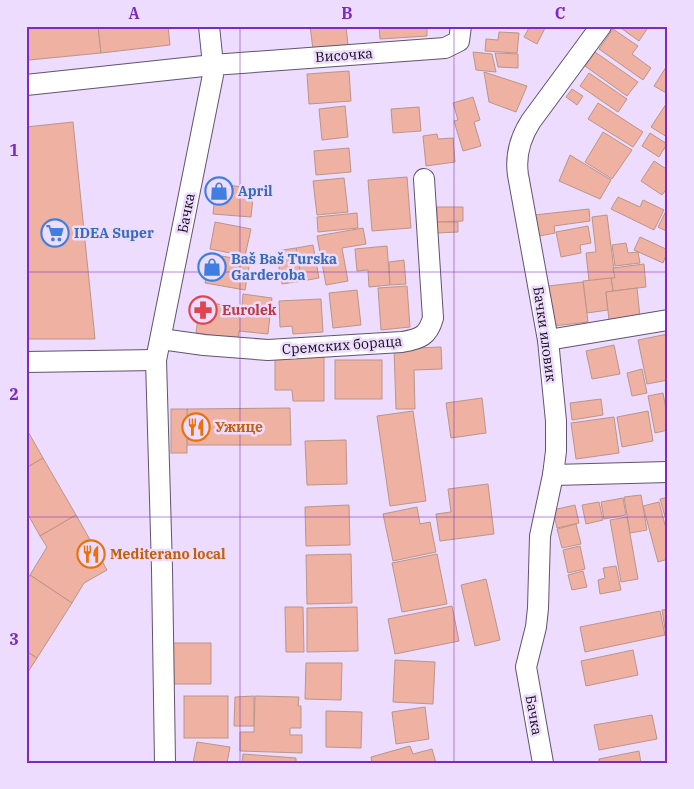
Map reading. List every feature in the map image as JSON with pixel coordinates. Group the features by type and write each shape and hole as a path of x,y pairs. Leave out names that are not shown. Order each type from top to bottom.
{"street":[{"name":"Бачка","path":"156,360 213,75 209,26"},
{"name":"Височка","path":"213,65 445,48 459,41 461,26"},
{"name":"Бачки иловик","path":"526,667 536,627 540,536 553,475 556,451 556,421 548,340 518,175 519,144 524,131 601,26"},
{"path":"26,85 213,65"},
{"name":"Сремских бораца","path":"161,339 212,346 268,350 402,342 420,337 426,333 433,318 424,179"},
{"path":"548,340 668,320"},
{"path":"26,362 156,360 165,763"},
{"path":"553,475 668,472"},
{"name":"Бачка","path":"526,667 543,763"}],"building":[{"path":"26,26 98,26 101,53 29,60"},
{"path":"98,26 168,26 170,45 101,53"},
{"path":"310,26 346,26 348,45 313,49"},
{"path":"379,26 427,26 427,36 380,39"},
{"path":"530,26 546,26 537,44 524,37"},
{"path":"618,26 649,26 639,41"},
{"path":"613,29 638,46 632,54 651,68 643,80 599,49"},
{"path":"499,32 519,33 517,53 485,51 486,39 498,40"},
{"path":"473,52 492,54 496,72 476,70"},
{"path":"595,52 638,82 627,96 585,66"},
{"path":"495,53 518,54 518,68 498,67"},
{"path":"668,64 668,94 654,86"},
{"path":"349,71 351,101 309,104 307,74"},
{"path":"484,72 527,86 516,112 489,102"},
{"path":"589,73 627,99 618,112 580,86"},
{"path":"572,89 583,96 577,105 566,97"},
{"path":"473,97 480,120 474,122 481,146 463,151 454,121 458,120 453,103"},
{"path":"668,101 668,136 667,137 651,127"},
{"path":"598,103 643,132 633,147 588,119"},
{"path":"345,106 348,137 322,140 319,109"},
{"path":"419,107 421,131 393,133 391,109"},
{"name":"IDEA Super","path":"73,122 95,339 26,339 26,127"},
{"path":"603,132 632,150 612,179 585,162"},
{"path":"650,133 667,144 659,157 642,146"},
{"path":"437,134 438,139 453,138 455,162 426,166 423,136"},
{"path":"349,148 351,172 316,175 314,151"},
{"path":"570,155 611,180 600,199 559,181"},
{"path":"654,161 668,170 668,187 662,195 641,181"},
{"path":"407,177 411,228 372,231 368,180"},
{"path":"344,178 348,212 317,215 313,181"},
{"path":"216,184 254,188 251,217 213,214"},
{"path":"618,197 640,207 643,200 664,210 654,230 611,209"},
{"path":"437,207 463,207 463,221 437,222"},
{"path":"589,209 590,221 554,226 555,233 539,236 534,215"},
{"path":"666,211 668,211 668,232 658,227"},
{"path":"357,213 358,228 318,232 317,217"},
{"path":"607,215 615,278 589,281 586,253 596,252 592,217"},
{"path":"215,222 251,229 245,256 210,249"},
{"path":"437,222 458,222 458,232 437,233"},
{"path":"588,226 591,243 580,245 581,253 561,257 556,232"},
{"path":"363,228 366,244 342,248 348,281 326,285 317,236"},
{"path":"640,237 668,250 663,263 634,250"},
{"path":"626,243 628,253 638,252 640,263 615,266 612,245"},
{"path":"313,245 319,278 302,281 296,248"},
{"path":"387,246 390,285 369,287 368,270 357,271 355,249"},
{"path":"296,248 302,281 282,284 276,251"},
{"path":"210,254 250,261 245,290 205,283"},
{"path":"404,260 406,284 390,285 389,262"},
{"path":"644,264 646,287 613,291 611,278 615,278 613,268"},
{"path":"611,278 613,291 606,292 608,310 587,313 583,281"},
{"path":"583,282 588,322 553,326 548,286"},
{"path":"407,286 410,327 381,330 378,288"},
{"path":"637,288 640,317 609,320 606,292"},
{"path":"357,290 361,325 333,328 329,293"},
{"path":"243,294 272,298 268,334 239,331 238,339 196,333 200,302 242,307"},
{"path":"321,299 323,332 293,334 292,326 280,327 279,301"},
{"path":"668,334 668,380 647,384 638,340"},
{"path":"614,345 620,374 592,379 586,351"},
{"path":"441,347 442,369 414,370 415,409 396,409 394,349"},
{"path":"275,356 324,356 324,401 293,401 292,390 275,390"},
{"path":"335,360 382,360 382,399 335,399"},
{"path":"642,369 647,393 632,396 627,373"},
{"path":"663,393 668,430 655,433 648,396"},
{"path":"482,398 486,433 451,438 446,403"},
{"path":"601,399 603,415 572,420 570,403"},
{"path":"290,408 291,445 187,445 187,409"},
{"path":"171,409 187,409 187,453 171,453"},
{"path":"413,411 426,501 390,506 377,416"},
{"path":"648,411 653,441 622,447 617,417"},
{"path":"614,417 619,453 576,459 571,423"},
{"path":"26,428 43,458 26,468"},
{"path":"346,440 347,484 307,485 305,441"},
{"path":"43,458 76,515 40,536 26,511 26,468"},
{"path":"488,484 494,534 440,541 436,514 451,512 448,489"},
{"path":"641,495 647,530 630,533 624,497"},
{"path":"668,497 668,527 660,499"},
{"path":"623,498 626,515 604,519 601,502"},
{"path":"599,502 603,520 586,524 582,505"},
{"path":"659,502 668,536 668,559 658,562 643,506"},
{"path":"349,505 350,545 306,546 305,507"},
{"path":"575,505 579,523 557,528 553,510"},
{"path":"417,507 420,524 430,522 436,552 393,561 383,514"},
{"path":"76,515 107,570 84,583 72,603 30,575 47,547 40,536"},
{"path":"627,517 638,579 621,582 610,520"},
{"path":"576,524 581,544 562,548 557,529"},
{"path":"580,546 585,569 568,573 563,550"},
{"path":"351,554 352,603 307,604 306,555"},
{"path":"437,554 447,604 402,612 392,563"},
{"path":"616,566 621,590 600,594 598,580 605,578 603,568"},
{"path":"583,571 587,587 572,590 568,575"},
{"path":"30,575 72,603 37,658 26,651 26,581"},
{"path":"486,579 500,640 475,646 461,585"},
{"path":"452,606 459,641 395,654 388,619"},
{"path":"285,607 303,607 304,652 286,652"},
{"path":"357,607 358,651 307,652 307,608"},
{"path":"668,609 668,635 666,635 662,610"},
{"path":"660,611 665,635 585,652 580,627"},
{"path":"173,643 211,643 211,684 174,684"},
{"path":"633,650 638,675 586,686 581,661"},
{"path":"26,651 37,658 26,675"},
{"path":"395,660 435,662 433,704 393,702"},
{"path":"306,663 342,663 341,700 305,699"},
{"path":"184,696 228,696 228,738 184,738"},
{"path":"254,696 254,726 234,726 235,697"},
{"path":"255,696 299,697 298,706 301,706 301,728 290,728 290,735 302,735 302,753 240,751 240,732 254,732"},
{"path":"425,707 429,739 396,744 392,712"},
{"path":"326,711 362,712 361,748 326,747"},
{"path":"652,715 657,739 599,750 594,725"},
{"path":"197,742 230,747 227,763 193,763"},
{"path":"410,746 413,754 432,749 436,763 372,763 371,757"},
{"path":"639,751 641,763 599,763 599,759"},
{"path":"243,754 296,758 296,763 242,763"}],"place":[{"name":"April","path":"219,191"},
{"name":"IDEA Super","path":"55,233"},
{"name":"Baš Baš Turska Garderoba","path":"212,267"},
{"name":"Eurolek","path":"203,310"},
{"name":"Ужице","path":"196,427"},
{"name":"Mediterano local","path":"91,554"}]}
